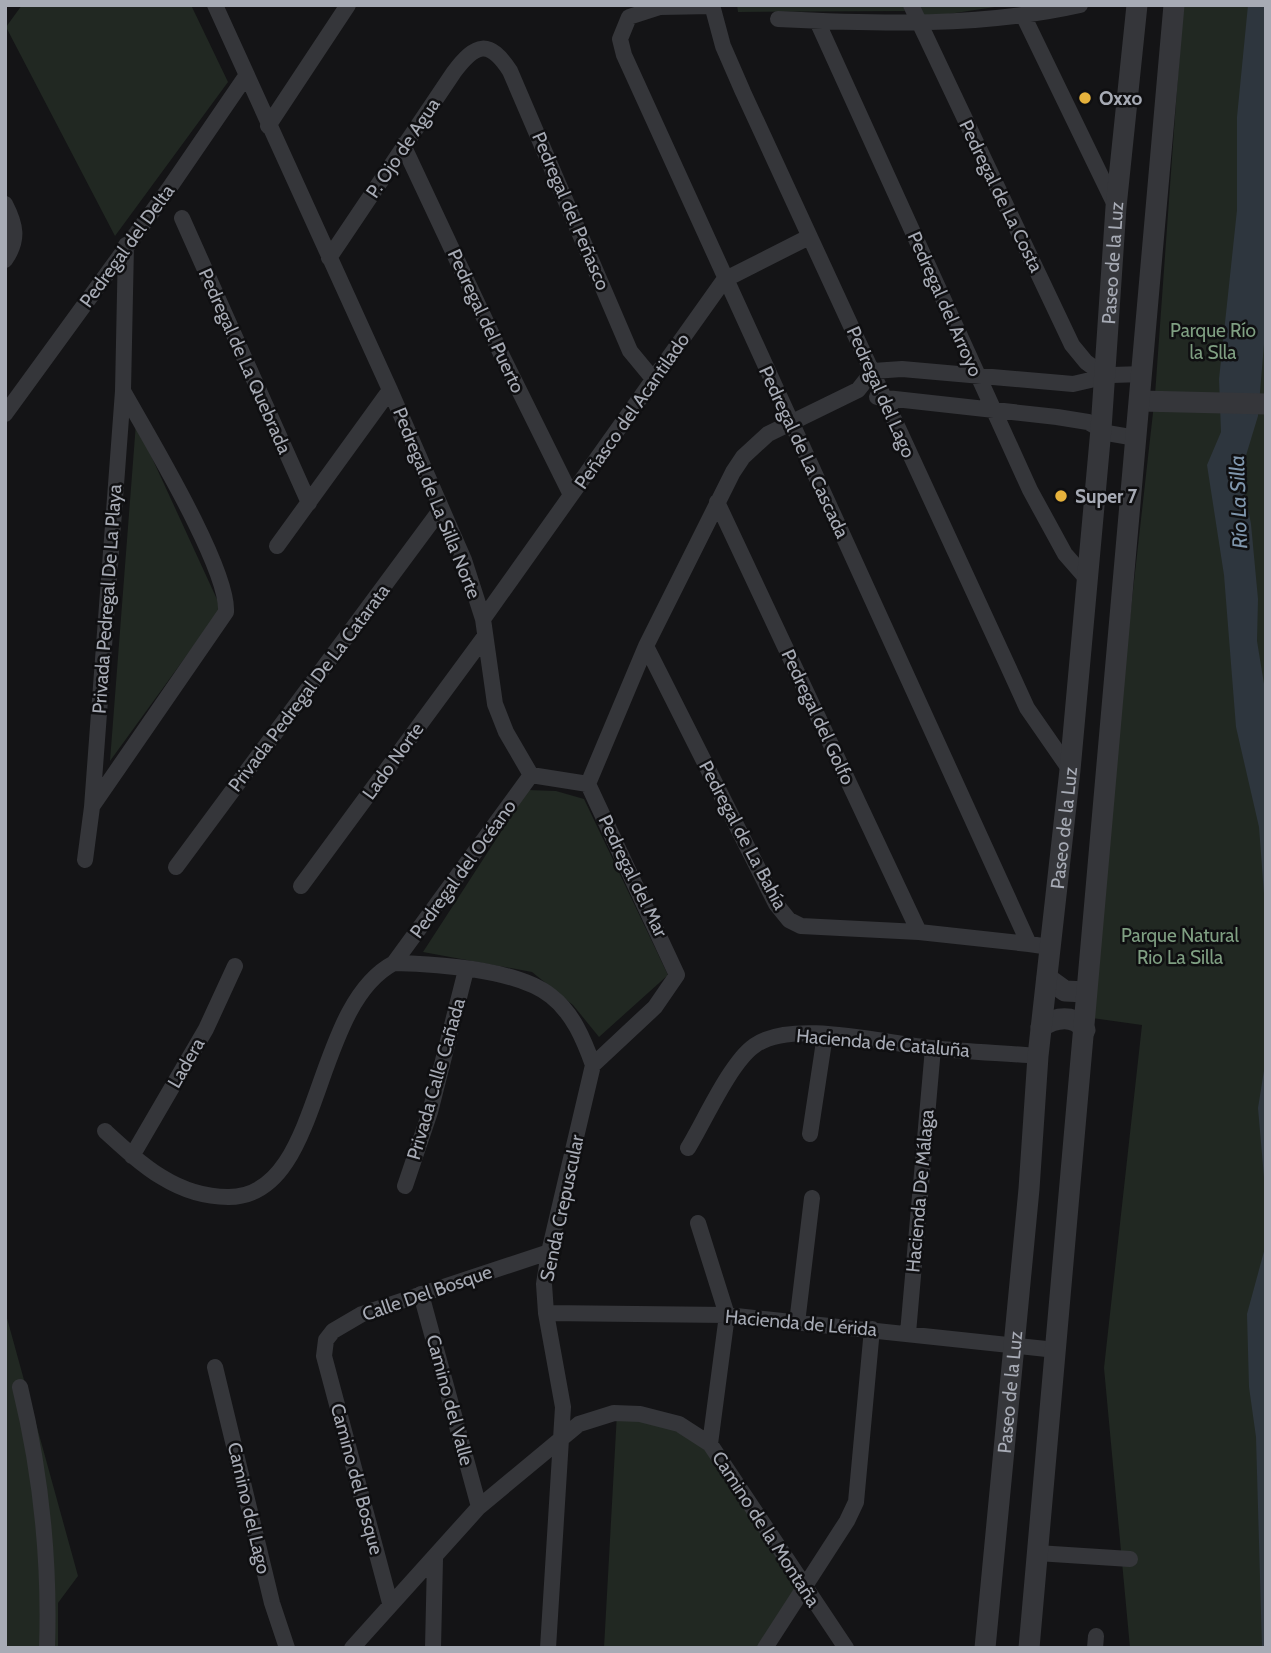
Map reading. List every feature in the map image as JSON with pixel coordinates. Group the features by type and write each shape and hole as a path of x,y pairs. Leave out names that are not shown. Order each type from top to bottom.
{"street":[{"name":"Pedregal de La Silla Norte","path":"215,5 464,560 484,627 495,704 506,732 531,775"},
{"path":"268,126 348,5"},
{"name":"Pedregal de La Costa","path":"911,5 1072,345 1086,362 1105,376"},
{"path":"778,19 918,22 1024,18 1080,5"},
{"name":"Paseo de la Luz","path":"985,1648 1038,1056 1070,770 1101,429 1116,207 1137,5"},
{"name":"Paseo de la Luz","path":"1029,1648 1136,438 1147,401 1143,374 1174,5"},
{"name":"Pedregal del Lago","path":"712,6 723,46 1027,708 1070,770"},
{"name":"Pedregal de La Cascada","path":"712,6 643,10 629,17 620,39 724,280 1029,944"},
{"path":"1024,18 1116,207"},
{"name":"Pedregal del Arroyo","path":"817,21 993,409 1055,536 1065,554 1086,578"},
{"name":"P. Ojo de Agua","path":"329,258 464,58 474,50 484,48"},
{"name":"Pedregal del Peñasco","path":"484,48 502,58 510,71 631,351 654,380"},
{"name":"Pedregal del Delta","path":"5,414 246,76"},
{"name":"Pedregal del Puerto","path":"403,145 571,495"},
{"path":"5,204 16,232 15,241 5,260"},
{"name":"Pedregal de La Quebrada","path":"182,218 309,503"},
{"name":"Peñasco del Acantilado","path":"484,627 571,495 724,280 809,237"},
{"name":"Privada Pedregal De La Playa","path":"85,860 92,807 122,391 126,245"},
{"path":"531,775 588,783 646,646 717,502 743,457 768,435 858,390 873,371 902,369 1073,384 1105,376 1143,374"},
{"path":"277,547 390,390"},
{"path":"858,390 884,399 993,409 1088,422 1101,429 1136,438"},
{"name":"Privada Pedregal De La Playa","path":"92,807 226,612 225,589 172,478 122,391"},
{"path":"1147,401 1266,404"},
{"name":"Pedregal del Golfo","path":"717,502 919,932"},
{"name":"Privada Pedregal De La Catarata","path":"176,867 441,509"},
{"name":"Lado Norte","path":"301,886 484,627"},
{"name":"Pedregal de La Bahía","path":"646,646 784,915 801,926 919,932 1029,944"},
{"name":"Pedregal del Océano","path":"105,1131 155,1174 182,1189 211,1197 236,1197 261,1190 280,1174 292,1156 331,1050 367,984 394,963 531,775"},
{"name":"Pedregal del Mar","path":"588,783 677,969 676,980 655,1007 593,1065"},
{"path":"1029,944 1050,947"},
{"name":"Pedregal del Océano","path":"394,963 467,970 530,984 552,997 570,1016 593,1065"},
{"name":"Ladera","path":"132,1156 210,1022 235,966"},
{"name":"Privada Calle Cañada","path":"405,1186 430,1112 467,970"},
{"path":"1047,978 1065,991 1086,992"},
{"path":"1041,1027 1055,1018 1081,1023 1085,1030"},
{"path":"810,1134 825,1035"},
{"name":"Hacienda de Cataluña","path":"688,1148 738,1062 756,1044 775,1036 825,1035 933,1048 1038,1056"},
{"name":"Hacienda De Málaga","path":"908,1333 933,1048"},
{"name":"Senda Crepuscular","path":"548,1648 563,1407 546,1313 544,1284 549,1252 593,1065"},
{"path":"797,1324 812,1198"},
{"path":"698,1223 727,1315 710,1444"},
{"name":"Calle Del Bosque","path":"324,1356 326,1340 348,1321 549,1252"},
{"name":"Camino del Valle","path":"421,1294 479,1507"},
{"name":"Hacienda de Lérida","path":"546,1313 727,1315 797,1324 1014,1343 1056,1350"},
{"path":"765,1648 802,1586 847,1521 856,1502 872,1329"},
{"name":"Camino del Bosque","path":"324,1356 390,1603"},
{"name":"Camino del Lago","path":"215,1367 272,1603 287,1648"},
{"path":"20,1387 38,1466 49,1592 47,1648"},
{"name":"Camino de la Montaña","path":"352,1648 390,1603 435,1559 479,1507 562,1436 596,1417 640,1414 679,1424 710,1444 802,1586 846,1648"},
{"path":"1037,1553 1130,1559"},
{"path":"433,1648 435,1559"}],"green space":[{"path":"22,5 191,5 228,82 115,236 6,27"},
{"path":"737,5 903,5 905,11 738,12"},
{"path":"918,5 1008,5 922,18"},
{"name":"Parque Natural Rio La Silla","path":"1183,5 1266,5 1266,1648 1130,1648 1104,1368 1142,1025 1085,1017 1155,395"},
{"path":"136,423 221,608 110,761"},
{"path":"528,790 556,791 584,799 668,975 599,1037 573,1005 532,972 423,952"},
{"path":"5,1311 78,1576 58,1603 58,1648 5,1648"},
{"path":"617,1413 698,1434 802,1586 766,1648 604,1648"}],"water":[{"name":"Río La Silla","path":"1248,5 1266,5 1266,320 1258,416 1241,472 1251,524 1258,599 1257,641 1266,696 1266,921 1259,827 1236,727 1224,575 1207,465 1221,432 1219,379 1237,210 1237,117"},
{"path":"1266,1058 1266,1201 1258,1108"},
{"path":"1266,1244 1266,1648 1262,1648 1256,1437 1249,1387 1247,1314"}],"place":[{"name":"Oxxo","path":"1085,98"},
{"name":"Super 7","path":"1061,496"}],"park label":[{"name":"Parque Río la Slla","path":"1213,341"}]}
